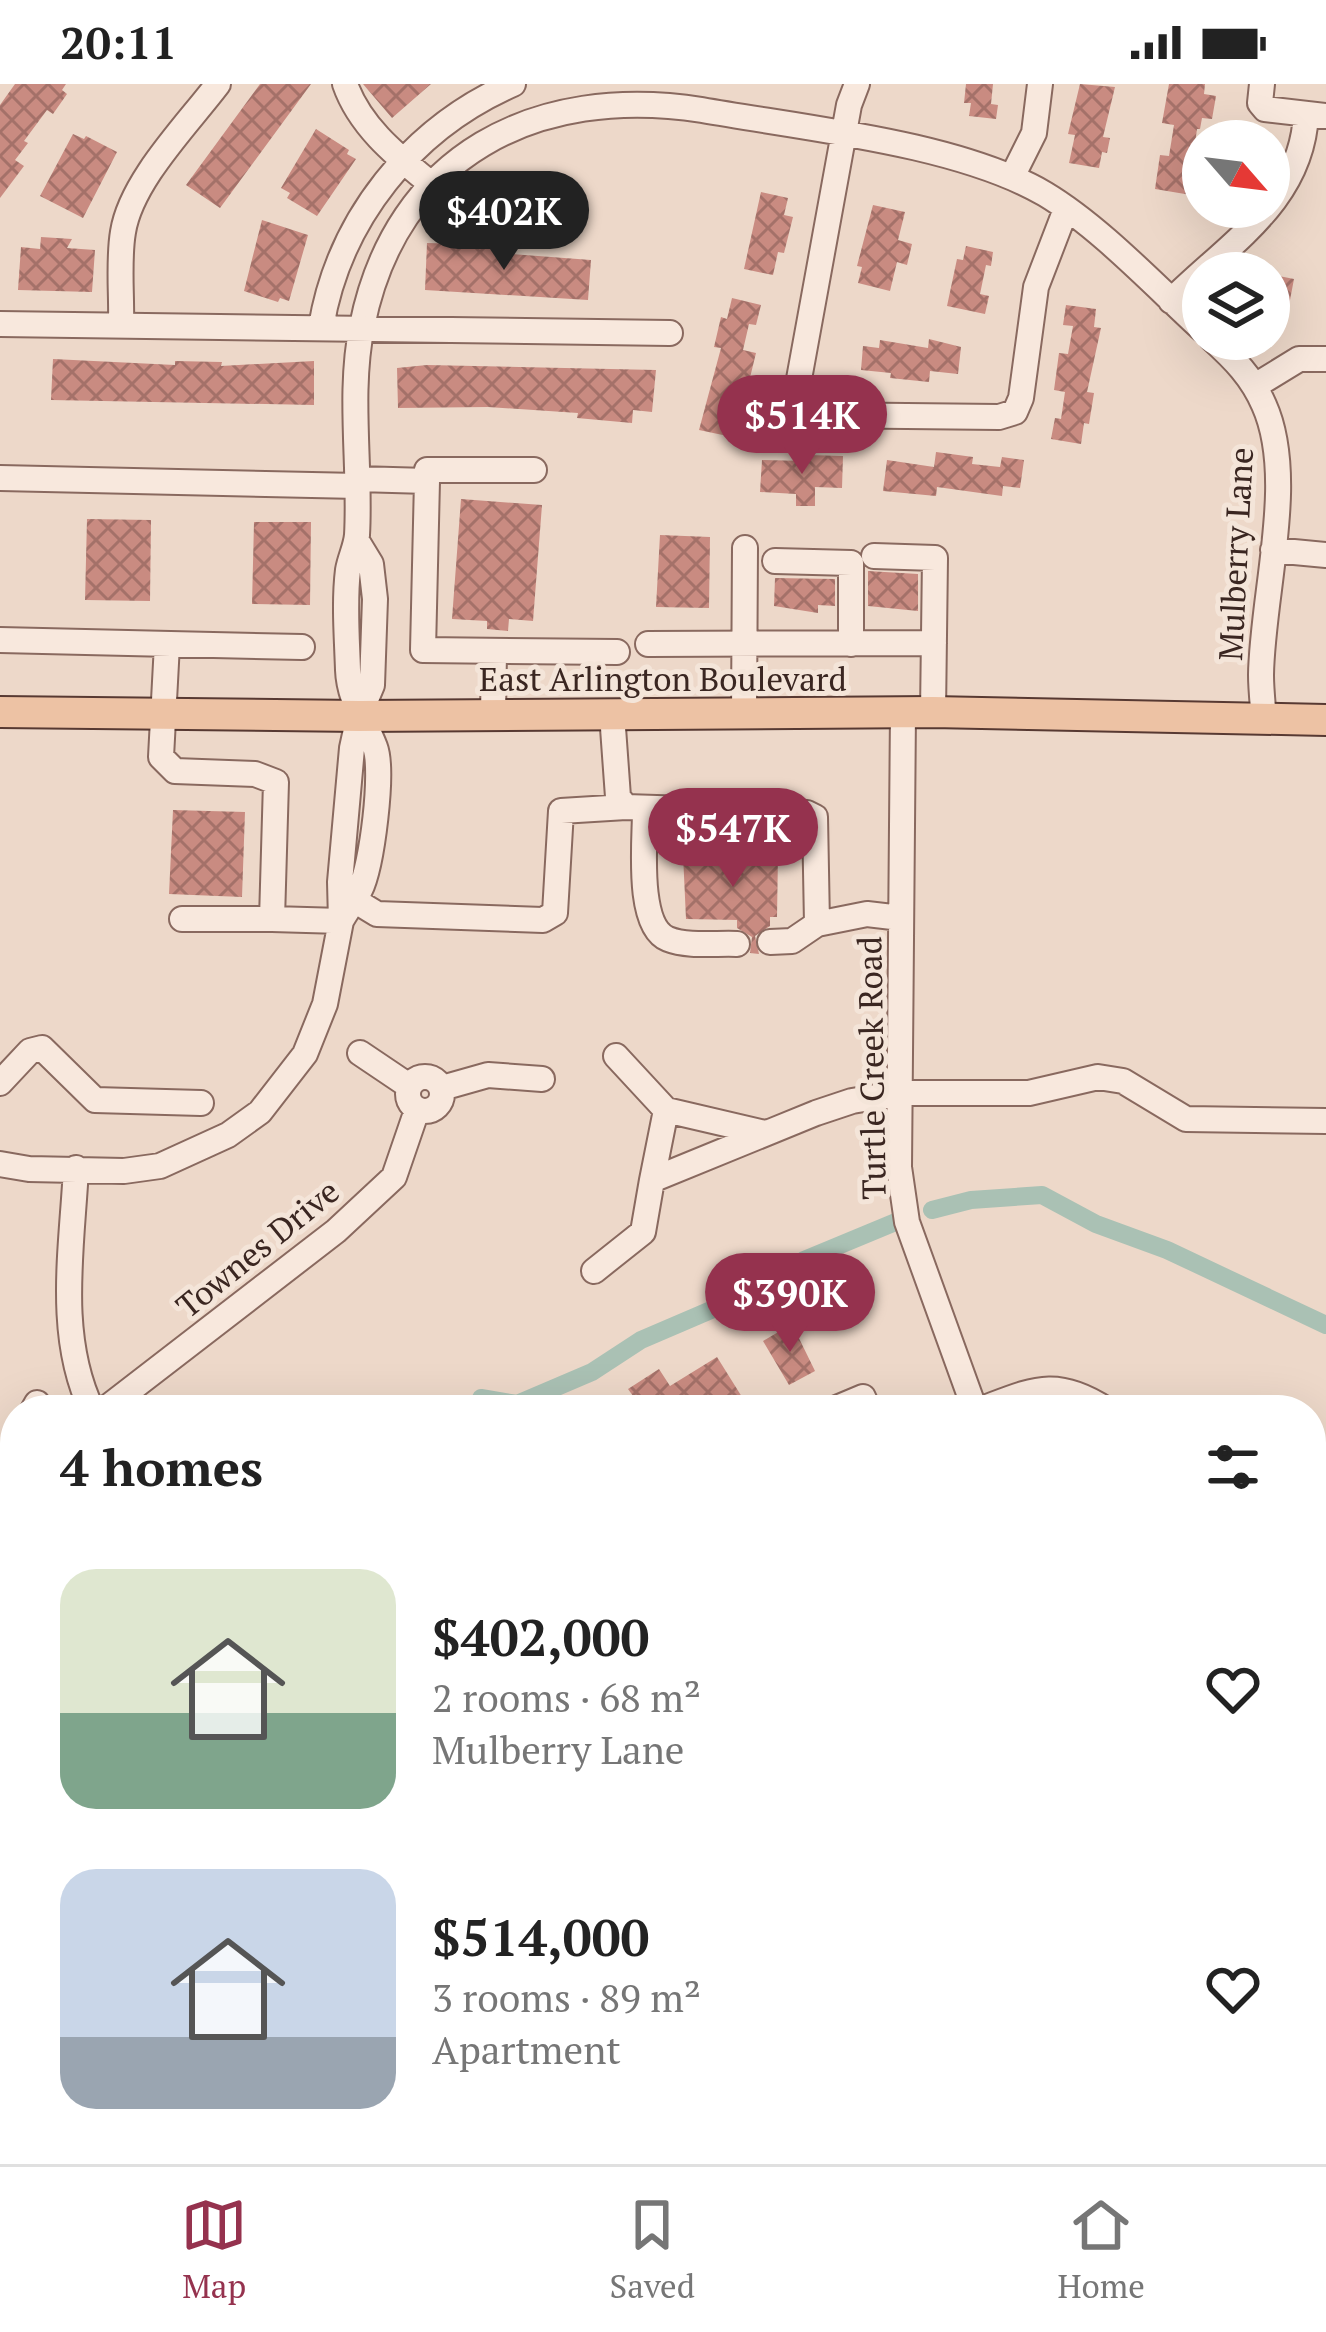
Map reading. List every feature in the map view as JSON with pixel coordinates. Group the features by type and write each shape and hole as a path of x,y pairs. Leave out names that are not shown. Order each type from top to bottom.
{"main road":[{"name":"East Arlington Boulevard","path":"0,712 359,716 918,712 1326,720"}],"street":[{"path":"122,325 122,234 130,206 218,84"},
{"path":"345,84 358,114 431,184"},
{"path":"321,327 332,273 344,247 361,215 403,161 453,118 513,84"},
{"path":"857,84 797,390 797,404 814,415 998,417 1015,412 1036,287 1066,208"},
{"path":"1012,177 1034,133 1040,84"},
{"path":"1171,301 1272,205 1300,159 1316,115 1265,109 1260,103 1262,84"},
{"path":"0,1164 124,1171 160,1166 228,1135 260,1112 305,1054 325,1004 347,910 369,863 377,752 359,716 372,685 375,599 370,564 357,541 361,329 384,252 431,184 468,152 543,114 641,93 986,166 1066,208 1182,311"},
{"path":"0,324 670,334"},
{"path":"1255,386 1299,359 1326,359"},
{"name":"Mulberry Lane","path":"1235,360 1266,407 1278,448 1261,674 1264,722"},
{"path":"534,470 427,470 423,650 617,652"},
{"path":"0,478 427,481"},
{"path":"744,713 745,548"},
{"path":"1273,550 1326,555"},
{"name":"Turtle Creek Road","path":"874,556 935,558 934,643 918,712 902,917 899,1167 907,1222 971,1395"},
{"path":"775,561 851,563 850,644"},
{"path":"0,640 302,647"},
{"path":"648,644 934,643"},
{"path":"167,644 161,757 166,766 175,771 255,774 276,782 272,919"},
{"path":"494,651 494,715"},
{"path":"612,714 619,797 636,809 647,911 654,927 665,938 737,944"},
{"path":"182,919 272,919 347,910 543,920 555,913 561,811 740,808 795,810 815,817 817,924"},
{"path":"770,942 792,940 817,924 867,914 902,917"},
{"path":"0,1082 30,1051 42,1048 95,1100 201,1103"},
{"path":"360,1053 431,1111 441,1102 442,1088 488,1075 542,1079"},
{"path":"616,1057 666,1110 765,1133"},
{"path":"652,1180 852,1101 900,1094 1029,1093 1098,1077 1124,1082 1186,1119 1326,1121"},
{"name":"Townes Drive","path":"123,1395 336,1231 394,1177 413,1098"},
{"path":"594,1271 643,1232 666,1110"},
{"path":"1296,1121 1326,1136"},
{"path":"76,1168 69,1311 75,1361 87,1395"},
{"path":"1026,1395 1052,1387 1084,1395"}],"building":[{"path":"15,84 66,84 62,90 67,94 53,114 47,110 24,141 28,143 15,160 24,166 0,198 0,105"},
{"path":"260,84 311,84 220,208 186,185"},
{"path":"363,84 431,84 392,118"},
{"path":"966,84 993,84 991,104 998,105 996,119 969,116 971,103 964,103"},
{"path":"1080,84 1115,87 1103,137 1110,138 1099,168 1069,163 1075,135 1068,134"},
{"path":"1169,84 1205,84 1204,94 1216,96 1212,119 1182,120 1182,194 1155,189 1160,155 1169,156 1174,125 1162,123"},
{"path":"316,129 356,159 317,216 287,198 290,193 281,188"},
{"path":"73,134 117,152 83,218 40,196"},
{"path":"761,192 788,198 784,215 793,217 773,275 744,269"},
{"path":"873,205 905,212 898,240 912,244 907,265 897,262 890,291 858,283 862,267 857,266"},
{"path":"262,220 308,235 289,301 244,291"},
{"path":"41,237 72,239 67,248 95,250 92,292 18,290 21,247 40,249"},
{"path":"427,243 499,245 498,253 591,260 588,300 425,290"},
{"path":"966,246 993,252 980,294 989,296 985,314 947,306 957,259 963,260"},
{"path":"732,298 761,305 756,325 749,324 743,350 756,353 747,390 738,388 731,416 741,419 737,438 699,430 721,348 714,347 721,317 727,319"},
{"path":"1066,305 1096,309 1094,327 1101,328 1087,392 1094,393 1089,424 1084,423 1081,444 1051,439 1055,418 1061,419 1065,392 1054,390 1059,353 1068,354 1073,326 1063,325"},
{"path":"929,339 961,347 958,374 930,371 929,382 861,370 863,346 879,348 880,340 928,348"},
{"path":"53,359 175,365 175,361 222,362 221,366 314,361 314,405 51,400"},
{"path":"397,368 656,370 652,412 633,410 632,423 577,418 578,413 488,407 398,408"},
{"path":"936,452 1000,467 1002,457 1024,460 1020,488 1003,486 1002,496 937,487 936,496 883,491 887,460 934,467"},
{"path":"808,455 843,456 842,488 815,487 815,506 796,506 796,494 760,492 762,460 808,461"},
{"path":"461,499 542,505 533,621 509,619 508,631 487,629 487,621 452,619"},
{"path":"87,519 151,520 150,601 85,600"},
{"path":"254,522 311,522 310,605 252,604"},
{"path":"660,535 710,537 709,608 656,607"},
{"path":"868,571 918,574 918,611 868,606"},
{"path":"775,578 835,579 835,606 818,605 818,613 774,606"},
{"path":"173,810 245,812 242,897 169,894"},
{"path":"683,854 778,855 777,917 770,917 770,926 755,936 759,954 750,953 752,937 737,928 737,920 686,919"},
{"path":"792,1324 815,1371 789,1385 763,1341"},
{"path":"717,1357 741,1395 632,1395 628,1389 659,1369 670,1386"}],"waterway":[{"path":"932,1210 971,1200 1042,1195 1096,1224 1167,1250 1326,1325"},
{"path":"538,1395 592,1372 641,1340 753,1292 804,1260 898,1221"}]}
